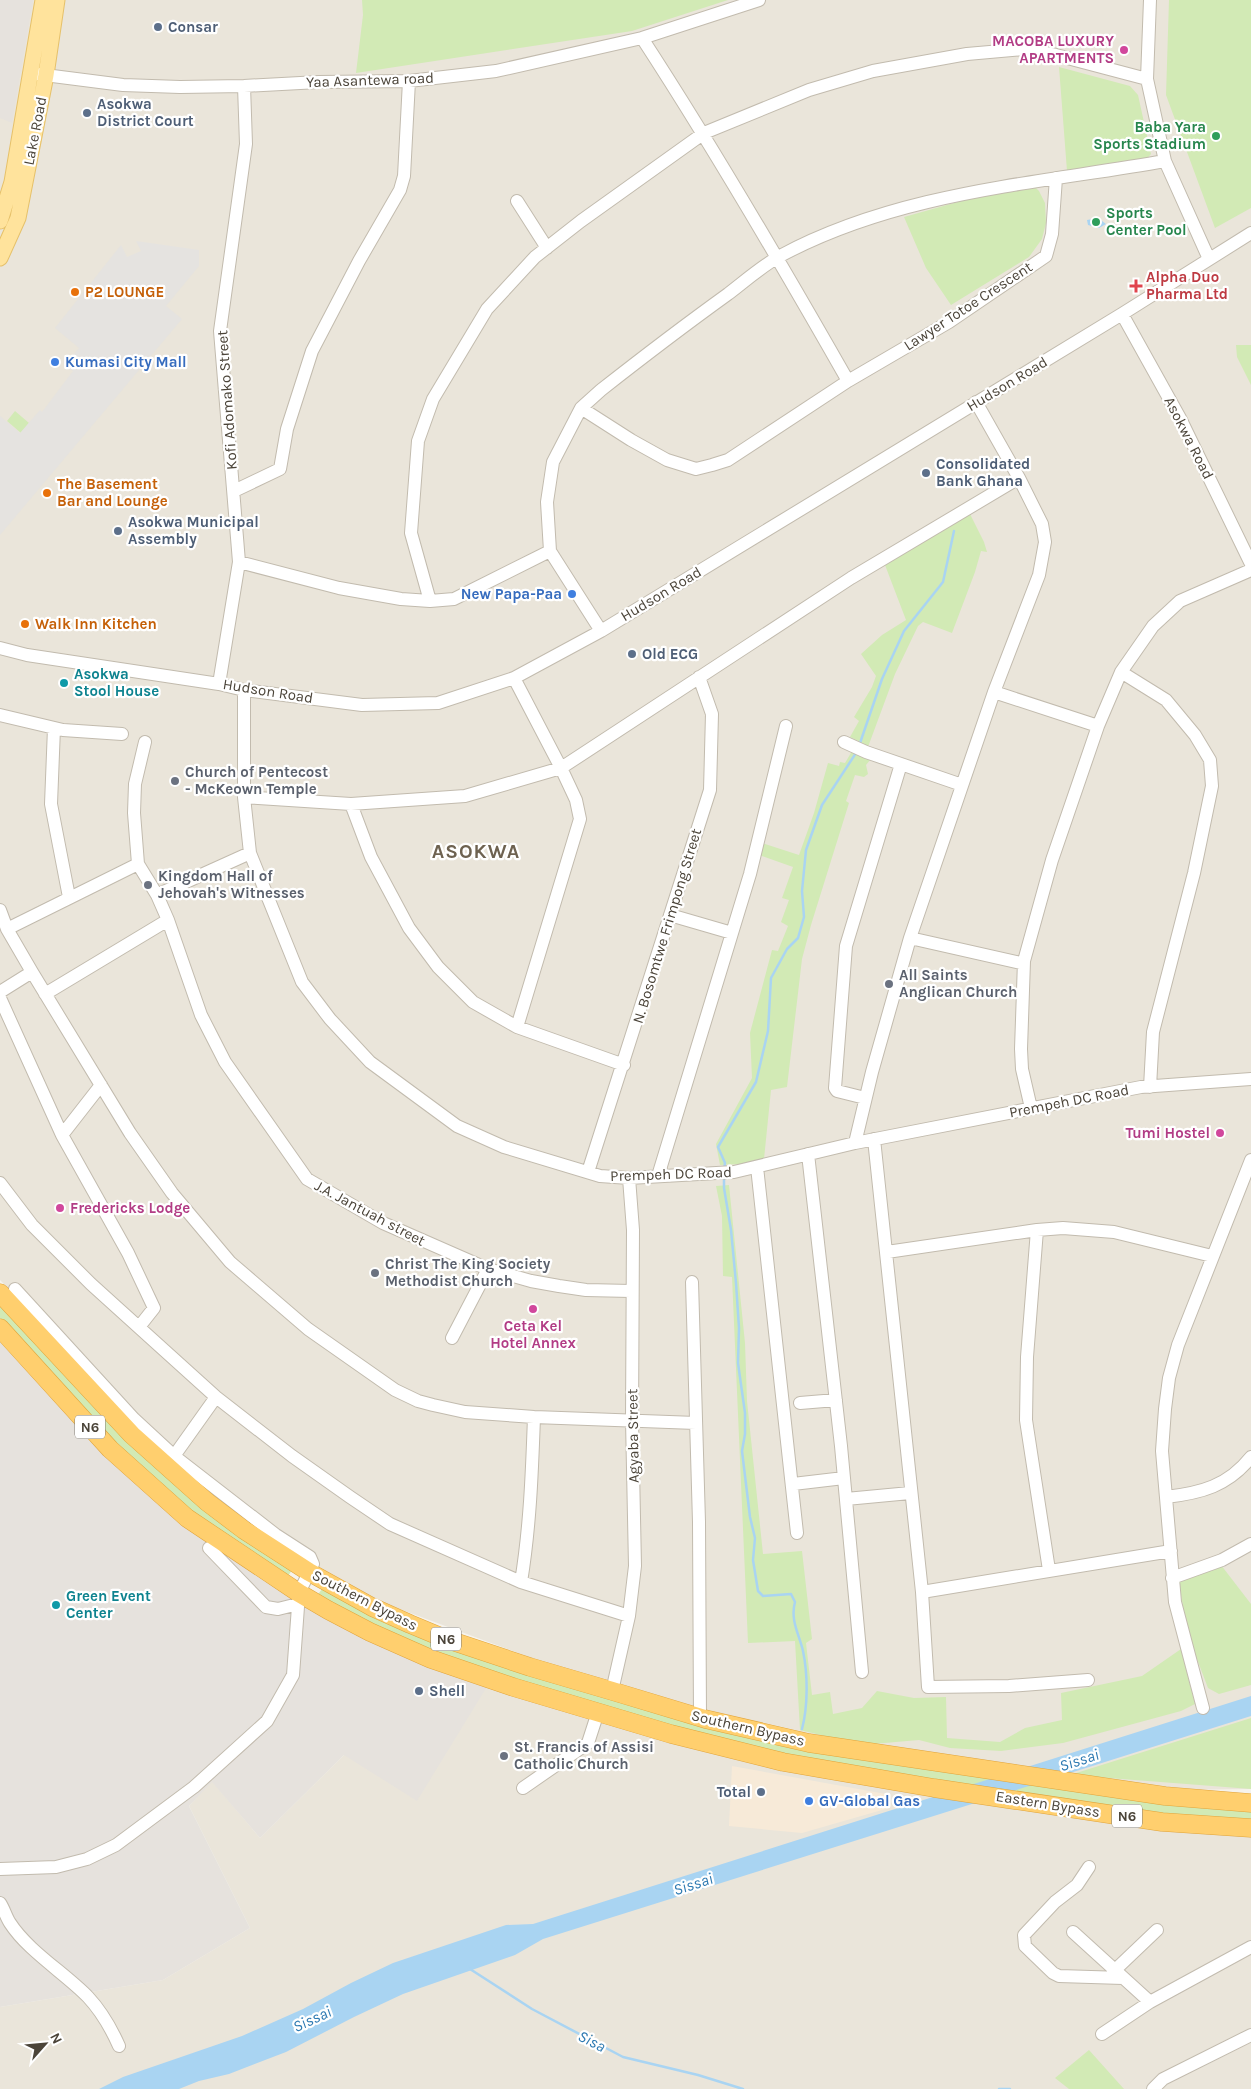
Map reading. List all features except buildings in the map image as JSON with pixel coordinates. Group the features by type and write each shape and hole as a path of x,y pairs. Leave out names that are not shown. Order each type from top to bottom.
{"highway":[{"name":"Southern Bypass","path":"8,1291 132,1436 168,1469 244,1530 309,1572 372,1607 446,1639 530,1667 700,1717 809,1742 1000,1772"},
{"name":"Southern Bypass","path":"0,1328 110,1449 164,1499 187,1518 299,1598 432,1659 671,1734 783,1762 934,1788"},
{"name":"Eastern Bypass","path":"1000,1772 1165,1796 1251,1803"},
{"name":"Eastern Bypass","path":"934,1788 1162,1822 1251,1828"}],"main road":[{"name":"Lake Road","path":"0,258 18,218 39,74 43,0"},
{"name":"Lake Road","path":"0,222 12,182 57,0"}],"street":[{"name":"Yaa Asantewa road","path":"39,74 123,84 244,86 319,82 409,81 496,71 642,38 759,0"},
{"path":"1150,0 1146,79 1165,161 1209,259"},
{"path":"642,38 704,133 778,257 848,381"},
{"path":"430,601 411,533 418,441 433,399 487,309 535,257 582,221 704,133 809,90 873,71 967,54 1024,49 1056,55 1146,79"},
{"path":"234,490 280,469 287,429 312,351 358,261 400,190 404,176 409,81"},
{"name":"Kofi Adomako Street","path":"219,684 239,562 220,331 246,144 244,86"},
{"path":"601,631 550,551 547,502 553,462 581,408 637,362 778,257 821,236 862,220 946,197 1010,184 1165,161"},
{"name":"Lawyer Totoe Crescent","path":"581,408 631,440 667,460 696,469 728,460 848,381 949,322 1046,256 1052,234 1056,178"},
{"path":"517,201 547,248"},
{"name":"Hudson Road","path":"0,648 27,655 219,684 244,690 362,705 438,704 514,678 601,631 1122,314 1251,233"},
{"name":"Asokwa Road","path":"1122,314 1182,420 1251,564"},
{"path":"855,1143 865,1098 910,938 994,692 1039,574 1044,542 1042,524 1019,478 976,402"},
{"path":"244,797 351,804 465,796 562,768 851,578 1019,478"},
{"path":"239,562 339,588 401,599 430,601 454,599 550,551"},
{"path":"1030,1108 1022,1069 1021,1049 1024,961 1052,860 1098,726 1121,672 1153,626 1180,600 1251,570"},
{"path":"1121,672 1166,700 1195,735 1210,760 1212,786 1194,873 1153,1032 1150,1087"},
{"name":"N. Bosomtwe Frimpong Street","path":"588,1172 710,790 712,714 699,677"},
{"path":"514,678 562,768 576,800 580,819 517,1027"},
{"name":"Prempeh DC Road","path":"244,690 244,797 250,853 302,982 330,1020 370,1062 457,1126 504,1147 600,1176 629,1178 734,1172 874,1139 1141,1087 1251,1079"},
{"path":"994,692 1098,726"},
{"path":"0,715 63,730 122,734"},
{"path":"658,1176 750,874 786,726"},
{"path":"54,728 51,804 69,897"},
{"path":"7,929 138,864 134,813 135,784 145,742"},
{"path":"849,744 866,752 962,786"},
{"path":"865,1098 837,1091 835,1088 846,946 901,764"},
{"path":"351,804 372,857 409,928 438,967 473,1002 517,1027 624,1064"},
{"path":"157,895 250,853"},
{"name":"J.A. Jantuah street","path":"138,864 157,895 168,920 202,1015 225,1062 307,1179 383,1223 488,1269 531,1281 559,1286 586,1290 631,1291"},
{"path":"0,910 7,929 45,994 130,1133 172,1193 230,1262 308,1329 395,1390 418,1401 465,1412 534,1417 696,1423"},
{"path":"670,915 732,933"},
{"path":"45,994 168,920"},
{"path":"910,938 1021,963 1024,961"},
{"path":"0,992 32,972"},
{"path":"0,998 62,1136 128,1253 154,1308 139,1327"},
{"path":"62,1136 101,1085"},
{"path":"874,1139 887,1252 910,1493 922,1592 928,1687 1009,1686 1088,1680"},
{"path":"808,1154 836,1400 862,1672"},
{"path":"1204,1708 1174,1602 1162,1451 1165,1409 1169,1378 1178,1345 1251,1160"},
{"path":"757,1167 797,1533"},
{"name":"Agyaba Street","path":"612,1691 629,1616 635,1566 631,1291 633,1230 629,1178"},
{"path":"0,1183 32,1225 91,1284 216,1397 292,1456 390,1524 521,1582 629,1616"},
{"path":"887,1252 1037,1230 1063,1228 1114,1232 1212,1256"},
{"path":"1037,1230 1027,1357 1026,1414 1027,1432 1049,1570"},
{"path":"452,1338 488,1269"},
{"path":"692,1282 700,1717"},
{"path":"0,1870 56,1867 87,1859 116,1845 194,1787 267,1721 292,1675 299,1598 313,1564 310,1557 276,1535 174,1456 134,1419 8,1291"},
{"path":"174,1456 216,1397"},
{"path":"800,1403 836,1400"},
{"path":"521,1582 528,1541 534,1417"},
{"path":"1166,1497 1204,1491 1219,1484 1230,1477 1251,1457"},
{"path":"793,1484 844,1478"},
{"path":"846,1499 910,1493"},
{"path":"1172,1578 1222,1560 1251,1544"},
{"path":"209,1548 266,1607 278,1609 299,1598"},
{"path":"922,1592 1171,1550"},
{"path":"522,1788 588,1742 598,1712"},
{"path":"1089,1867 1077,1886 1055,1902 1024,1935 1025,1946 1053,1973 1059,1976 1119,1974 1157,1930"},
{"path":"0,1903 10,1924 20,1935 57,1972 88,1997 106,2020 119,2046"},
{"path":"1074,1932 1150,2002"},
{"path":"1102,2034 1150,2002 1251,1947"},
{"path":"1153,2089 1163,2079 1251,2035"}],"shaded area":[{"path":"0,0 1251,0 1251,1789 1177,1790 861,1745 708,1710 540,1661 378,1601 280,1544 229,1508 72,1354 0,1280"},
{"path":"0,0 33,0 12,123 0,118"},
{"path":"136,241 199,250 199,266 166,306 182,319 0,535 0,416 20,433 40,410 42,412 73,371 65,365 79,348 55,328 121,245 127,257 141,251"},
{"path":"0,1340 105,1451 194,1533 305,1605 488,1685 417,1801 344,1755 260,1838 212,1782 189,1806 250,1928 163,1980 0,2007"},
{"path":"488,1685 1251,1834 1251,2089 0,2089 0,2007 163,1980 250,1928 189,1806 212,1781 260,1838 344,1755"},
{"name":"GV-Global Gas","path":"732,1766 886,1794 889,1808 802,1833 729,1826"}],"green space":[{"path":"362,0 728,0 632,31 356,73 363,15"},
{"name":"Baba Yara Sports Stadium","path":"1169,0 1251,0 1251,208 1215,228 1166,95"},
{"path":"1059,67 1130,86 1138,95 1151,154 1144,162 1067,171"},
{"path":"1036,188 1045,203 1046,223 1042,239 1029,257 951,305 926,268 904,217 979,196"},
{"path":"1236,345 1251,345 1251,385 1237,357"},
{"path":"15,411 29,423 21,433 7,421"},
{"path":"970,514 987,552 981,551 952,633 923,622 918,626 895,674 865,755 871,759 866,765 868,774 864,777 855,775 846,801 849,803 802,959 787,1087 771,1090 764,1159 741,1164 720,1165 716,1144 752,1078 750,1033 772,950 778,951 788,926 781,922 789,900 782,898 793,867 759,855 762,843 799,855 814,813 828,763 839,766 840,762 845,763 858,741 850,737 859,721 854,717 872,687 876,676 861,654 882,635 906,620 885,565"},
{"path":"729,1185 745,1343 747,1401 763,1554 802,1551 812,1639 806,1643 812,1695 830,1692 833,1714 862,1708 877,1691 914,1698 946,1697 947,1738 1000,1742 1025,1728 1062,1720 1061,1693 1142,1676 1181,1649 1195,1704 1181,1711 1063,1743 1001,1751 950,1748 919,1740 861,1745 800,1730 795,1641 748,1643 732,1277 723,1276 722,1216 716,1186"},
{"path":"0,1294 78,1381 294,1567 288,1576 194,1514 120,1447 0,1318"},
{"path":"1221,1565 1251,1604 1251,1685 1219,1694 1208,1688 1189,1638 1178,1579"},
{"path":"322,1589 379,1619 684,1715 1006,1778 1004,1794 782,1755 682,1730 442,1656 316,1597"},
{"path":"1251,1718 1251,1789 1070,1775"},
{"path":"1012,1779 1251,1802 1251,1821 1178,1818 1009,1794"},
{"path":"1089,2050 1124,2089 1069,2089 1055,2078"}],"water":[{"name":"Sports Center Pool","path":"1098,218 1106,224 1099,228 1088,225 1087,220"},
{"name":"Sissai","path":"1251,1696 1251,1716 543,1939 515,1955 403,1994 286,2052 229,2074 199,2081 179,2089 99,2089 123,2077 242,2036 303,2009 393,1963 506,1925 533,1924"}],"waterway":[{"path":"859,746 882,679 904,631 943,582 954,531"},
{"path":"724,1169 725,1163 718,1147 756,1082 768,1031 771,978 787,949 798,938 804,917 802,891 806,850 822,805 856,753"},
{"path":"724,1177 736,1283 739,1328 738,1363 745,1413 745,1434 742,1451 750,1517 755,1538 753,1560 758,1591 763,1596 791,1594 795,1602 794,1621 805,1660 806,1701 802,1729"},
{"name":"Sisa","path":"470,1969 532,2009 623,2057 698,2075 743,2089"},
{"name":"Sisa","path":"999,2089 1010,2089"}],"place":[{"name":"Consar","path":"158,27"},
{"name":"MACOBA LUXURY APARTMENTS","path":"1124,50"},
{"name":"Asokwa District Court","path":"87,113"},
{"name":"Baba Yara Sports Stadium","path":"1216,136"},
{"name":"Sports Center Pool","path":"1096,222"},
{"name":"Alpha Duo Pharma Ltd","path":"1136,286"},
{"name":"P2 LOUNGE","path":"75,292"},
{"name":"Kumasi City Mall","path":"55,362"},
{"name":"Consolidated Bank Ghana","path":"926,473"},
{"name":"The Basement Bar and Lounge","path":"47,493"},
{"name":"Asokwa Municipal Assembly","path":"118,531"},
{"name":"New Papa-Paa","path":"572,594"},
{"name":"Walk Inn Kitchen","path":"25,624"},
{"name":"Old ECG","path":"632,654"},
{"name":"Asokwa Stool House","path":"64,683"},
{"name":"Church of Pentecost - McKeown Temple","path":"175,781"},
{"name":"Kingdom Hall of Jehovah's Witnesses","path":"148,885"},
{"name":"All Saints Anglican Church","path":"889,984"},
{"name":"Tumi Hostel","path":"1220,1133"},
{"name":"Fredericks Lodge","path":"60,1208"},
{"name":"Christ The King Society Methodist Church","path":"375,1273"},
{"name":"Ceta Kel Hotel Annex","path":"533,1309"},
{"name":"Green Event Center","path":"56,1605"},
{"name":"Shell","path":"419,1691"},
{"name":"St. Francis of Assisi Catholic Church","path":"504,1756"},
{"name":"Total","path":"761,1792"},
{"name":"GV-Global Gas","path":"809,1801"}],"district":[{"name":"ASOKWA","path":"476,851"}]}
